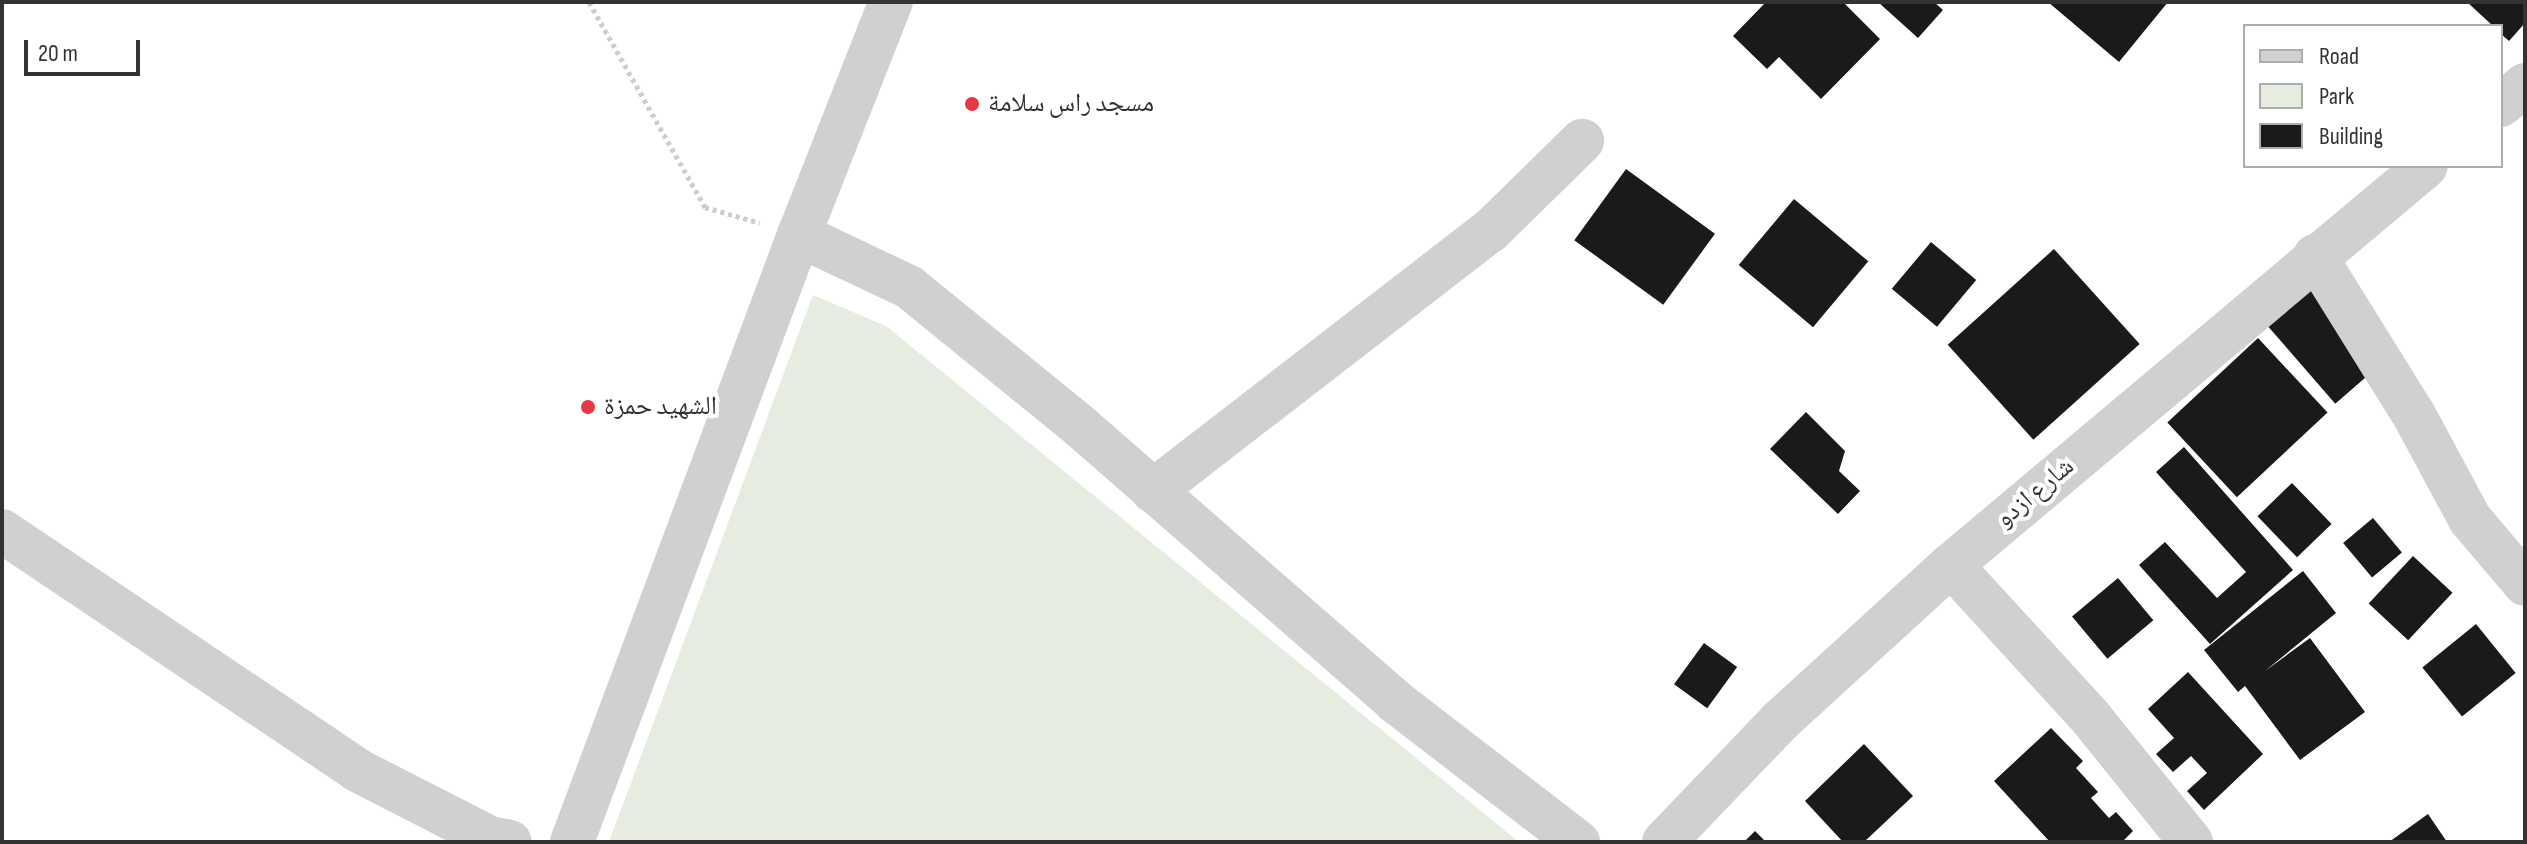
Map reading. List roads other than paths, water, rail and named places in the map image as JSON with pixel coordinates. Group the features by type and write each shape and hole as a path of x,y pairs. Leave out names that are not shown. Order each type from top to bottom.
{"street":[{"path":"572,842 799,235 891,2"},
{"path":"2503,103 2525,85"},
{"path":"1153,491 1490,231 1582,141"},
{"name":"شارع ازدو","path":"1664,842 1780,721 1951,565 2315,256 2424,168"},
{"path":"799,235 909,287 1153,491 1396,702 1578,842"},
{"path":"2315,256 2414,415 2470,519 2525,584"},
{"path":"2,531 357,770 490,838 510,842"},
{"path":"1951,565 2091,718 2191,842"}],"place":[{"name":"مسجد راس سلامة","path":"972,104"},
{"name":"الشهيد حمزة","path":"588,407"}]}
